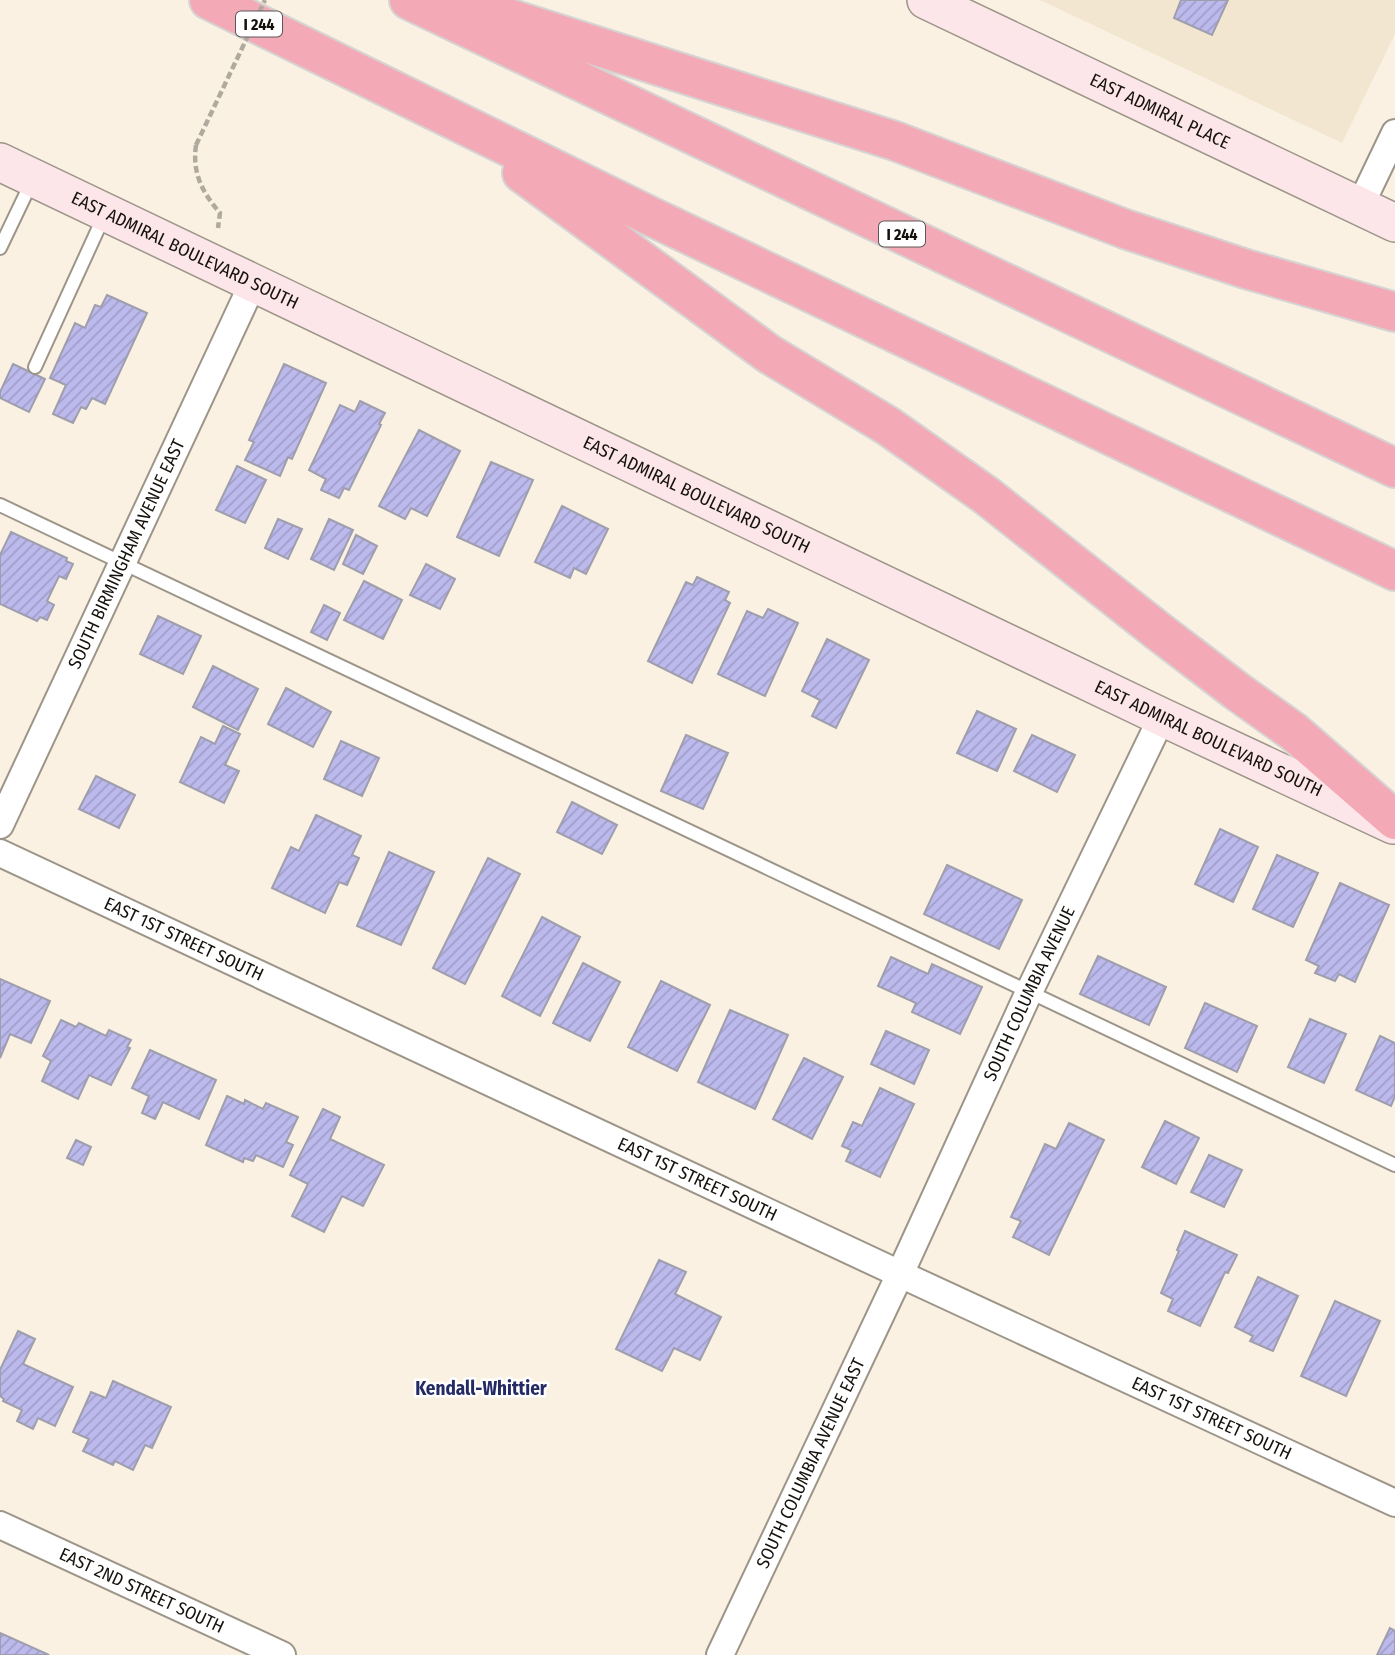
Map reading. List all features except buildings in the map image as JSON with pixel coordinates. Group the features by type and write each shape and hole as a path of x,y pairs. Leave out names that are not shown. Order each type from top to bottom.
{"highway":[{"name":"I 244","path":"209,0 652,217 1395,571"},
{"name":"I 244","path":"409,0 1395,468"},
{"path":"452,0 895,141 1125,229 1246,269 1395,312"},
{"path":"438,112 769,354 888,426 987,496 1158,631 1294,732 1395,820"}],"main road":[{"name":"EAST ADMIRAL PLACE","path":"926,0 1395,223"},
{"name":"EAST ADMIRAL BOULEVARD SOUTH","path":"0,162 1395,826"}],"street":[{"path":"1360,206 1395,133"},
{"name":"SOUTH BIRMINGHAM AVENUE EAST","path":"0,825 253,283"},
{"name":"SOUTH COLUMBIA AVENUE","path":"900,1274 1029,992 1162,717"},
{"name":"EAST 1ST STREET SOUTH","path":"0,853 1395,1503"},
{"name":"SOUTH COLUMBIA AVENUE EAST","path":"720,1655 900,1274"},
{"name":"EAST 2ND STREET SOUTH","path":"0,1525 282,1655"}],"lane":[{"path":"0,248 33,178"},
{"path":"35,367 105,212"},
{"path":"0,505 1395,1165"}],"path":[{"path":"217,236 220,213 204,192 198,178 194,160 196,145 265,0"}],"shaded area":[{"path":"1040,0 1395,0 1395,34 1342,143"}],"district":[{"name":"Kendall-Whittier","path":"481,1388"}]}
